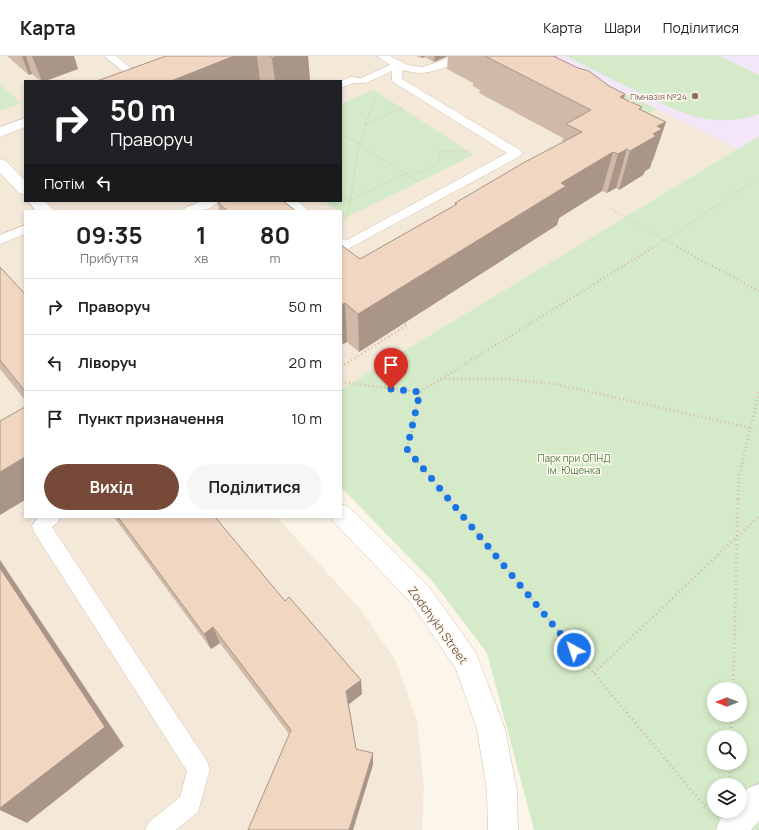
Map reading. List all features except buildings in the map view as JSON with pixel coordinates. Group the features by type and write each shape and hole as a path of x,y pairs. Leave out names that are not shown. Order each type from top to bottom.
{"main road":[{"path":"137,80 153,74"},
{"path":"0,132 24,122"},
{"path":"0,164 24,189"},
{"path":"37,202 45,210"},
{"name":"Zodchykh Street","path":"342,515 420,595 467,662 491,729 502,791 503,830"},
{"path":"721,821 759,799"}],"lane":[{"path":"109,56 137,80"},
{"path":"382,56 398,65 415,70 434,68 462,56"},
{"path":"342,84 351,80 362,81 398,65"},
{"path":"342,243 346,246 440,196 516,153 397,80 398,65"},
{"path":"192,210 210,202"},
{"path":"291,202 301,210"},
{"path":"0,240 24,229"},
{"path":"50,518 41,526 199,769 190,804 157,830"}],"path":[{"path":"342,222 348,219 349,201 359,144 364,126 378,90 362,81"},
{"path":"342,134 440,196"},
{"path":"349,201 405,173 418,173 438,162 440,151 466,152 492,139"},
{"path":"342,382 420,392 665,240 759,177"},
{"path":"342,195 349,201"},
{"path":"611,208 665,240 759,290"},
{"path":"342,366 407,325 404,323"},
{"path":"441,378 506,379 555,384 751,428"},
{"path":"420,392 407,449 594,673 721,821"},
{"path":"733,682 739,476 759,392"},
{"path":"594,673 759,516"}],"shaded area":[{"path":"0,56 759,56 759,136 342,388 342,210 24,210 24,518 278,518 360,609 396,661 417,721 424,787 422,830 0,830"},
{"name":"Гімназія №24","path":"551,56 759,56 759,136 738,150"}],"green space":[{"name":"Гімназія №24","path":"566,56 720,56 759,75 759,114 742,119 725,120 694,116 664,105"},
{"path":"0,84 20,102 19,104 0,111"},
{"path":"614,89 656,109 644,116 602,96"},
{"path":"374,90 474,155 345,218 342,216 342,210 336,210 325,202 342,202 342,104"},
{"name":"Парк при ОПНД ім. Ющенка","path":"759,136 759,830 534,830 487,653 433,582 342,488 342,388"}],"place":[{"name":"Гімназія №24","path":"695,96"}],"route":[{"path":"391,389 420,392 407,449 574,650"}]}
